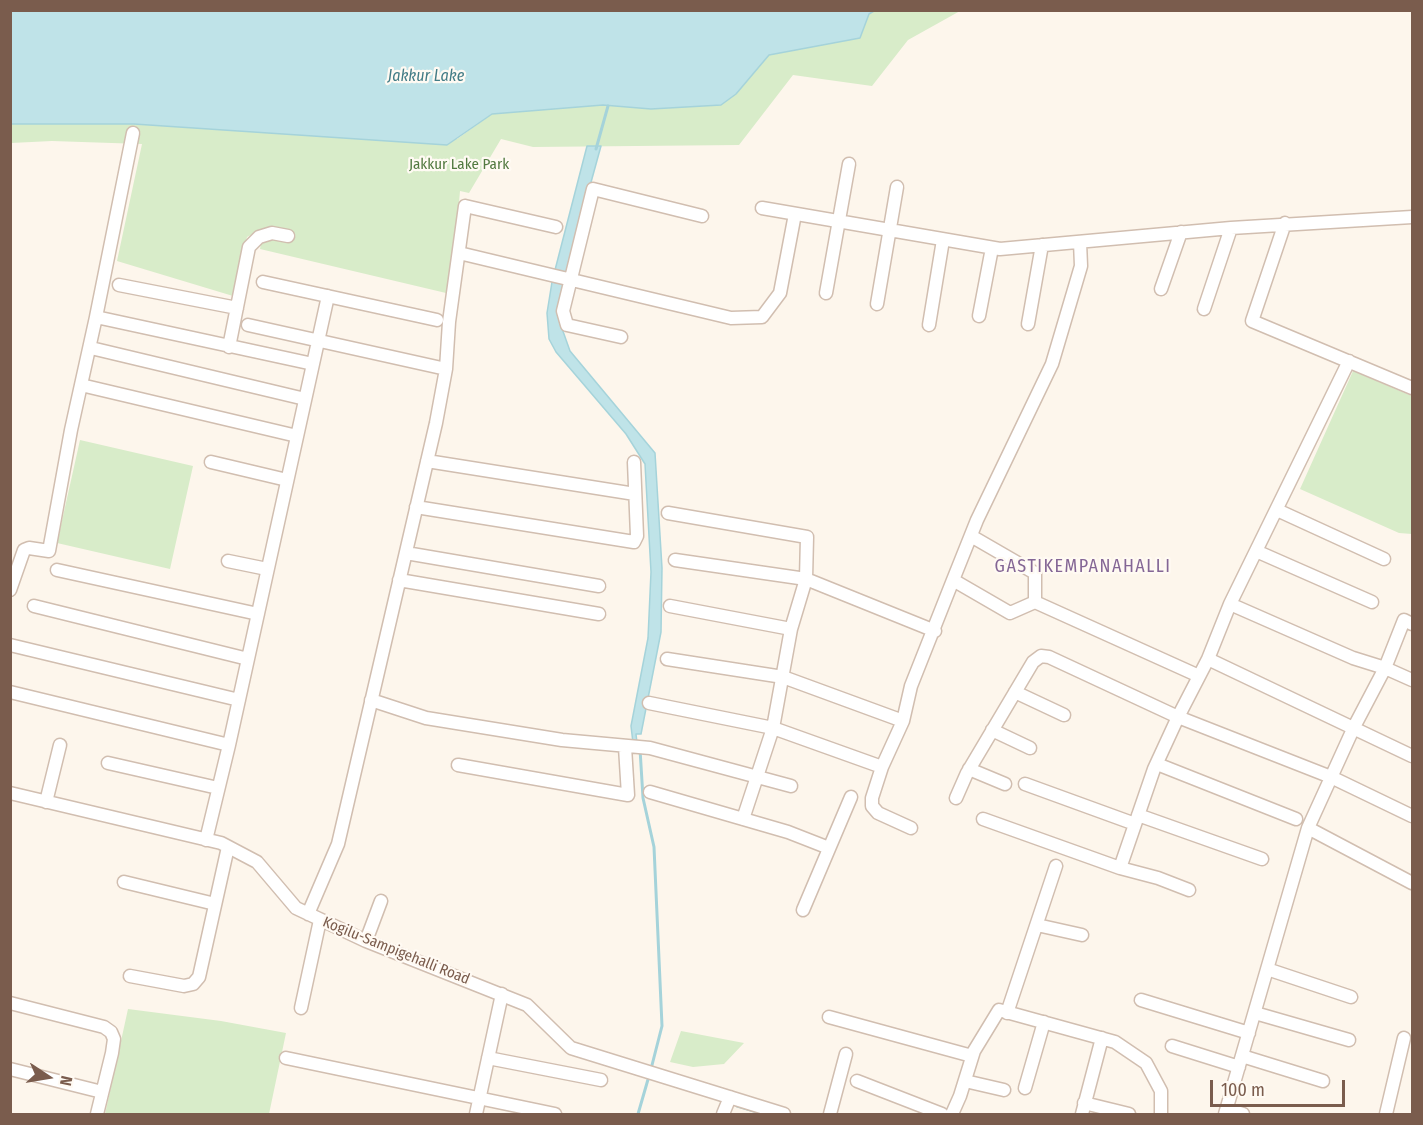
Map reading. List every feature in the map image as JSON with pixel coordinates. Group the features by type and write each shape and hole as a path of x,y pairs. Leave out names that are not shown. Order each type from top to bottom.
{"street":[{"path":"10,590 24,550 29,548 49,551 133,133"},
{"path":"826,293 849,164"},
{"path":"877,304 897,187"},
{"path":"621,337 567,325 563,311 593,189 702,216"},
{"path":"308,914 338,844 427,461 446,369 449,322 465,206 556,227"},
{"path":"762,208 1000,249 1285,223 1413,217"},
{"path":"459,253 731,318 762,317 780,293 795,214"},
{"path":"1285,223 1252,321 1413,388"},
{"path":"1204,309 1231,228"},
{"path":"1161,289 1181,232"},
{"path":"229,347 249,247 259,237 272,233 288,236"},
{"path":"929,325 943,240"},
{"path":"911,828 878,813 872,806 872,798 882,767 903,721 911,686 935,631 971,536 1052,364 1081,266 1080,242"},
{"path":"1028,324 1042,245"},
{"path":"979,316 992,248"},
{"path":"263,282 437,320"},
{"path":"118,285 237,308"},
{"path":"206,840 229,746 328,296"},
{"path":"96,317 313,364"},
{"path":"248,326 446,369"},
{"path":"90,348 305,399"},
{"path":"1120,868 1156,764 1208,659 1230,604 1349,361"},
{"path":"81,385 297,436"},
{"path":"427,461 635,494"},
{"path":"211,462 287,480"},
{"path":"416,507 634,542 638,536 634,462"},
{"path":"1277,510 1384,559"},
{"path":"668,513 807,537 806,579 791,629 773,728 743,819"},
{"path":"971,536 1035,573 1035,602"},
{"path":"1256,551 1372,602"},
{"path":"406,553 599,586"},
{"path":"675,560 806,579 935,631"},
{"path":"228,561 267,569"},
{"path":"57,570 258,614"},
{"path":"399,580 599,614"},
{"path":"953,580 1010,613 1035,602 1199,676"},
{"path":"1230,604 1353,658 1413,680"},
{"path":"34,606 248,659"},
{"path":"670,606 791,629"},
{"path":"1243,1114 1226,1112 1308,828 1354,727 1385,668 1404,620 1413,624"},
{"path":"10,645 239,700"},
{"path":"956,798 969,769 1033,662 1041,657 1049,657 1178,717 1331,777 1413,816"},
{"path":"668,659 783,677 903,721"},
{"path":"1208,659 1413,756"},
{"path":"10,692 229,746"},
{"path":"1015,692 1064,715"},
{"path":"372,700 426,718 562,740 650,748 791,786"},
{"path":"649,703 773,728 882,767"},
{"path":"992,730 1030,748"},
{"path":"46,801 60,746"},
{"path":"458,765 628,795 626,747"},
{"path":"108,763 218,788"},
{"path":"1156,764 1296,819"},
{"path":"969,769 1005,784"},
{"path":"1026,784 1262,859"},
{"path":"650,792 788,832 829,848"},
{"name":"Kogilu-Sampigehalli Road","path":"10,793 228,847 257,862 296,908 366,941 527,1005 571,1047 784,1114"},
{"path":"803,910 851,797"},
{"path":"983,819 1189,890"},
{"path":"1308,828 1413,883"},
{"path":"130,976 184,986 193,984 199,976 228,847"},
{"path":"1007,1012 1056,866"},
{"path":"124,882 214,904"},
{"path":"366,941 381,901"},
{"path":"301,1008 320,920"},
{"path":"1037,925 1082,935"},
{"path":"1267,969 1351,997"},
{"path":"476,1114 502,994"},
{"path":"1141,1000 1249,1033"},
{"path":"10,1003 104,1027 111,1032 114,1039 112,1053 97,1114"},
{"path":"952,1114 972,1056 999,1011 1115,1042 1146,1063 1161,1091 1161,1114"},
{"path":"1254,1013 1349,1040"},
{"path":"830,1017 972,1056"},
{"path":"1025,1088 1044,1022"},
{"path":"1102,1038 1083,1109 1129,1114"},
{"path":"1386,1114 1404,1038"},
{"path":"1172,1046 1323,1081"},
{"path":"830,1114 846,1054"},
{"path":"286,1058 555,1114"},
{"path":"488,1058 602,1080"},
{"path":"10,1069 102,1092"},
{"path":"857,1081 942,1114"},
{"path":"965,1081 1004,1090"},
{"path":"723,1114 730,1097"}],"green space":[{"name":"Jakkur Lake Park","path":"874,11 960,11 908,40 872,86 793,75 739,145 533,147 501,139 469,193 460,191 455,248 446,293 260,249 264,228 247,237 233,296 117,261 142,144 52,141 11,143 10,124 22,123 134,124 381,140 457,139 492,114 603,105 651,109 736,94 769,55 860,38 869,13"},
{"path":"1353,371 1412,396 1412,534 1399,533 1300,489"},
{"path":"80,440 193,466 170,569 57,543"},
{"path":"128,1009 221,1021 286,1033 269,1114 105,1114"},
{"path":"681,1031 744,1043 724,1064 693,1067 670,1062"}],"water":[{"name":"Jakkur Lake","path":"11,10 874,11 869,14 860,38 769,55 736,94 721,105 651,109 603,105 492,114 447,145 134,124 11,124"},
{"path":"587,146 601,146 566,273 555,270"},
{"path":"552,282 564,284 558,312 570,351 655,453 662,568 661,632 641,734 636,734 637,743 633,743 631,726 648,638 651,572 645,464 626,434 556,352 549,339 547,313"}],"waterway":[{"path":"596,149 608,106"},
{"path":"640,749 643,798 654,847 662,1026 651,1069"},
{"path":"638,1114 649,1076"},
{"path":"737,1106 764,1114"}],"district":[{"name":"GASTIKEMPANAHALLI","path":"1083,567"}]}
